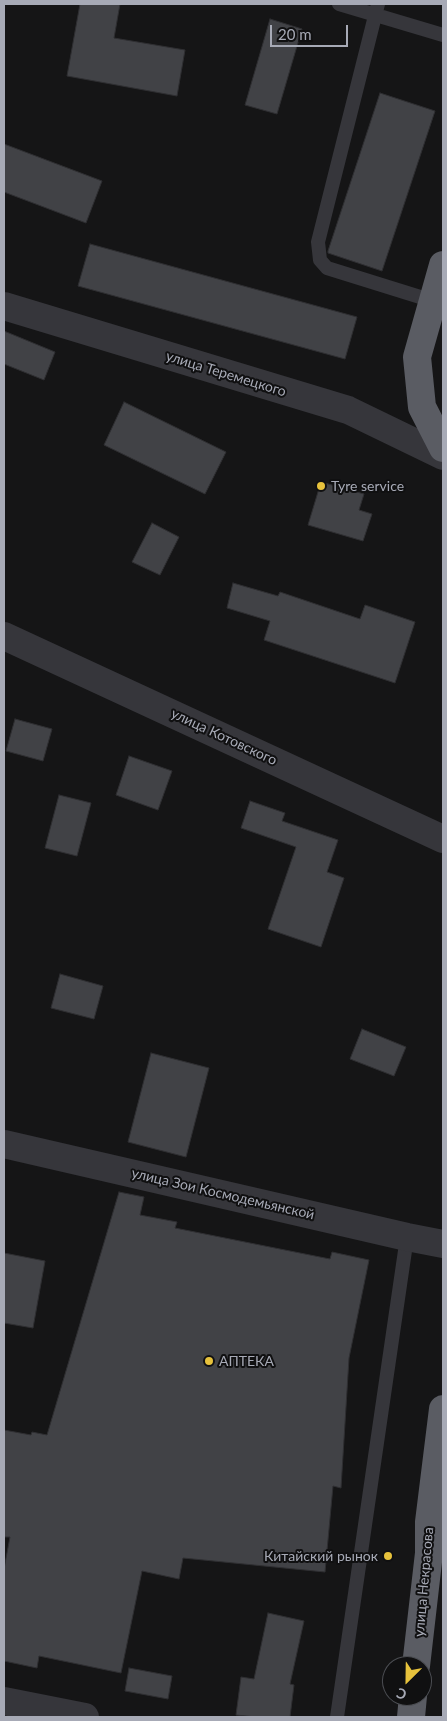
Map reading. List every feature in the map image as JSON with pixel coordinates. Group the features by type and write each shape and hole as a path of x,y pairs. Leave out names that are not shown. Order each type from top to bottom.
{"highway":[{"path":"443,265 417,357 422,407 443,448"},
{"name":"улица Некрасова","path":"418,1656 434,1578 429,1553 429,1522 443,1408"}],"street":[{"name":"улица Теремецкого","path":"4,306 348,410 443,456"},
{"name":"улица Котовского","path":"4,636 443,839"},
{"name":"улица Зои Космодемьянской","path":"4,1144 443,1244"},
{"path":"4,1701 85,1717"}],"lane":[{"path":"339,4 377,9 443,35"},
{"path":"377,9 318,242 320,260 326,268 433,302"},
{"path":"336,1717 407,1237"}],"building":[{"path":"80,4 120,4 114,38 185,50 177,96 67,76"},
{"path":"270,19 302,29 277,114 245,105"},
{"path":"380,93 435,111 382,271 328,253"},
{"path":"4,144 102,181 86,223 4,192"},
{"path":"90,244 357,317 345,359 78,286"},
{"path":"4,331 55,352 44,380 4,364"},
{"path":"124,402 226,452 205,494 104,445"},
{"path":"321,482 364,494 359,510 372,514 363,541 308,525"},
{"path":"152,523 179,537 160,575 132,562"},
{"path":"233,583 278,596 280,592 360,619 365,605 415,622 395,683 264,640 270,621 227,608"},
{"path":"15,719 52,729 43,761 6,751"},
{"path":"129,756 172,771 158,810 116,795"},
{"path":"59,795 91,803 77,856 45,848"},
{"path":"250,801 285,813 282,821 338,840 327,872 344,878 321,947 268,929 296,847 241,828"},
{"path":"60,974 103,986 94,1019 51,1008"},
{"path":"362,1029 406,1047 394,1076 350,1059"},
{"path":"151,1053 209,1068 186,1157 128,1142"},
{"path":"119,1192 144,1197 140,1215 177,1222 175,1228 330,1259 332,1252 369,1260 349,1358 341,1488 333,1486 325,1572 183,1558 179,1579 142,1571 121,1673 39,1656 37,1668 4,1661 4,1569 10,1537 4,1537 4,1430 31,1435 32,1432 47,1435"},
{"path":"4,1253 45,1261 33,1328 4,1323"},
{"path":"268,1613 304,1621 290,1684 294,1685 290,1717 236,1715 241,1677 254,1679"},
{"path":"129,1668 172,1676 168,1699 125,1691"}],"place":[{"name":"Tyre service","path":"321,486"},
{"name":"АПТЕКА","path":"209,1361"},
{"name":"Китайский рынок","path":"388,1556"}]}
